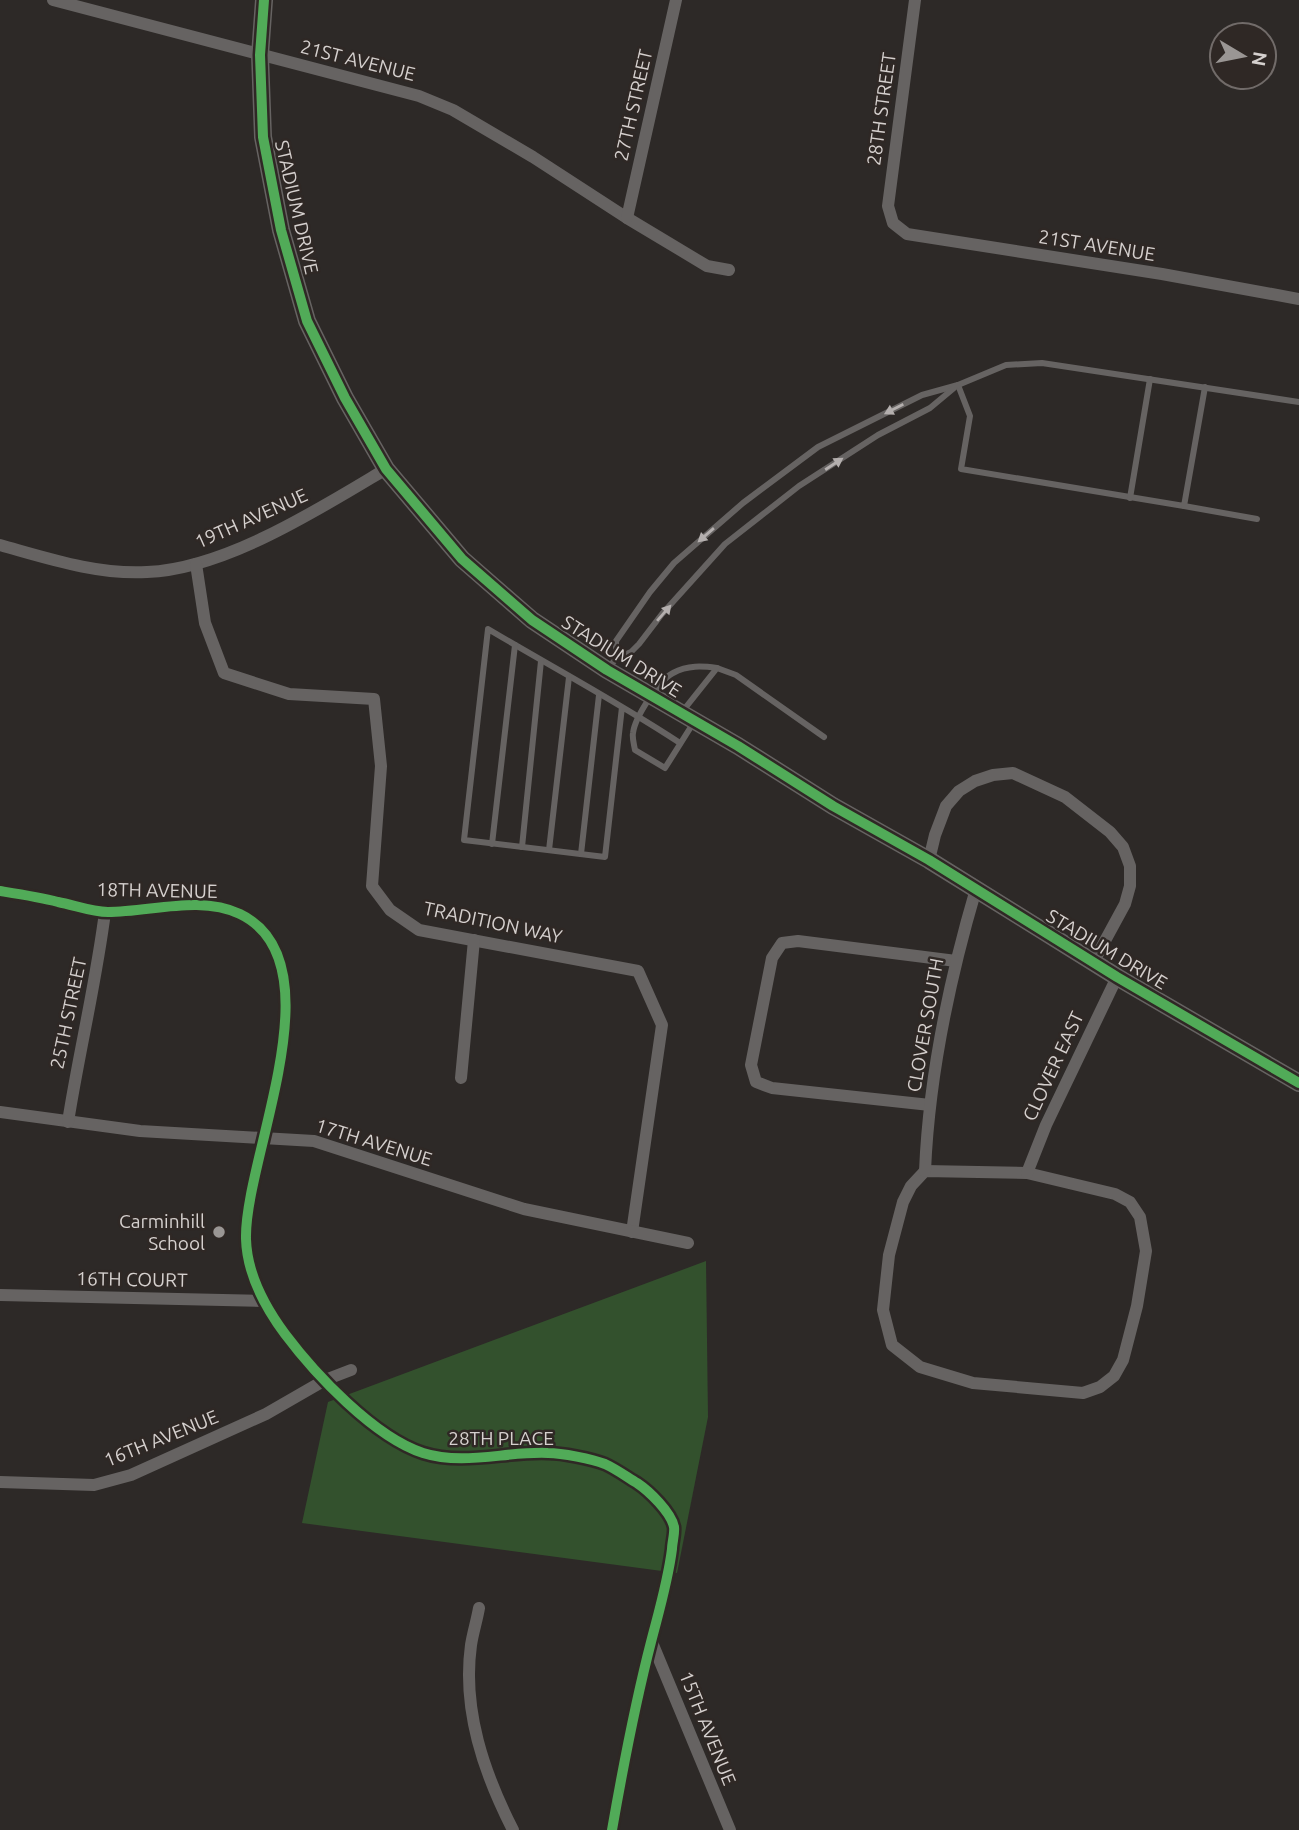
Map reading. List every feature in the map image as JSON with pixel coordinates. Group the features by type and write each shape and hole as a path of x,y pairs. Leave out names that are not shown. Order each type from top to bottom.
{"street":[{"name":"21ST AVENUE","path":"53,0 419,96 453,110 533,157 707,266 729,270"},
{"name":"STADIUM DRIVE","path":"264,0 260,55 263,137 281,230 307,321 345,398 386,470 462,559 531,620 611,664 651,696 1299,1083"},
{"name":"27TH STREET","path":"627,218 676,0"},
{"name":"28TH STREET","path":"893,223 888,206 915,0"},
{"name":"21ST AVENUE","path":"893,223 907,234 1162,274 1299,299"},
{"name":"19TH AVENUE","path":"0,545 53,560 108,570 145,573 182,569 234,551 318,509 386,470"},
{"name":"TRADITION WAY","path":"196,564 205,624 224,673 289,694 374,699 382,766 372,886 390,910 419,930 638,971 649,1001 662,1025 632,1232"},
{"path":"929,860 946,806 959,791 975,781 993,775 1013,774 1065,797 1110,832 1123,847 1130,866 1130,886 1125,904 1094,961"},
{"name":"CLOVER SOUTH","path":"925,1171 930,1105 944,1009 976,889"},
{"name":"18TH AVENUE","path":"0,891 105,912 184,906 222,908 257,925 271,939 280,957 287,1013 265,1138"},
{"name":"25TH STREET","path":"68,1122 75,1073 99,964 105,912"},
{"path":"461,1078 474,940"},
{"path":"930,1105 772,1088 756,1082 751,1065 772,958 782,943 798,941 956,961"},
{"name":"CLOVER EAST","path":"1027,1174 1046,1125 1117,976"},
{"name":"17TH AVENUE","path":"0,1112 140,1131 314,1141 524,1209 688,1243"},
{"name":"28TH PLACE","path":"265,1138 253,1184 246,1240 253,1274 263,1301 285,1334 325,1380 373,1426 421,1452 457,1459 549,1452 604,1464 653,1493 674,1526 668,1582 651,1640 627,1745 612,1830"},
{"path":"925,1171 1027,1174 1115,1194 1130,1202 1140,1217 1146,1251 1138,1306 1123,1360 1114,1376 1100,1387 1083,1393 973,1383 920,1367 892,1345 883,1310 889,1255 903,1202 911,1186 925,1171"},
{"name":"16TH COURT","path":"0,1295 263,1301"},
{"name":"16TH AVENUE","path":"0,1482 94,1485 131,1475 266,1414 325,1380 351,1370"},
{"path":"479,1608 471,1645 469,1683 476,1739 494,1793 513,1830"},
{"name":"15TH AVENUE","path":"651,1640 730,1830"}],"lane":[{"path":"611,664 616,641 650,592 674,563 743,503 818,447 922,395 958,385 988,371 1024,363 1042,363 1299,402"},
{"path":"1130,498 1150,379"},
{"path":"958,385 970,416 961,469 1257,519"},
{"path":"611,664 639,644 662,614 725,544 799,486 878,435 930,408 958,385"},
{"path":"1184,506 1205,387"},
{"path":"622,706 605,857 464,840 488,629 638,715 680,743"},
{"path":"492,844 515,645"},
{"path":"522,847 541,661"},
{"path":"717,668 688,717 680,743 665,768 635,750 632,734 638,715 651,696 671,673 694,666 717,668 736,675 824,737"},
{"path":"549,850 569,677"},
{"path":"581,854 599,695"}],"green space":[{"path":"706,1261 708,1417 677,1573 302,1523 328,1402"}],"cycle path":[{"path":"264,0 260,55 263,137 281,230 307,321 345,398 386,469 462,559 532,620 607,670 738,746 833,806 929,860 1117,977 1299,1083"},
{"path":"0,891 102,912 192,905 225,908 240,914 269,938 283,974 285,1017 280,1064 249,1204 246,1239 254,1277 278,1324 329,1385 366,1419 404,1445 438,1457 469,1458 548,1453 593,1460 637,1483 653,1496 669,1515 674,1529 670,1561 645,1665 612,1830"}],"place":[{"name":"Carminhill School","path":"219,1232"}]}
